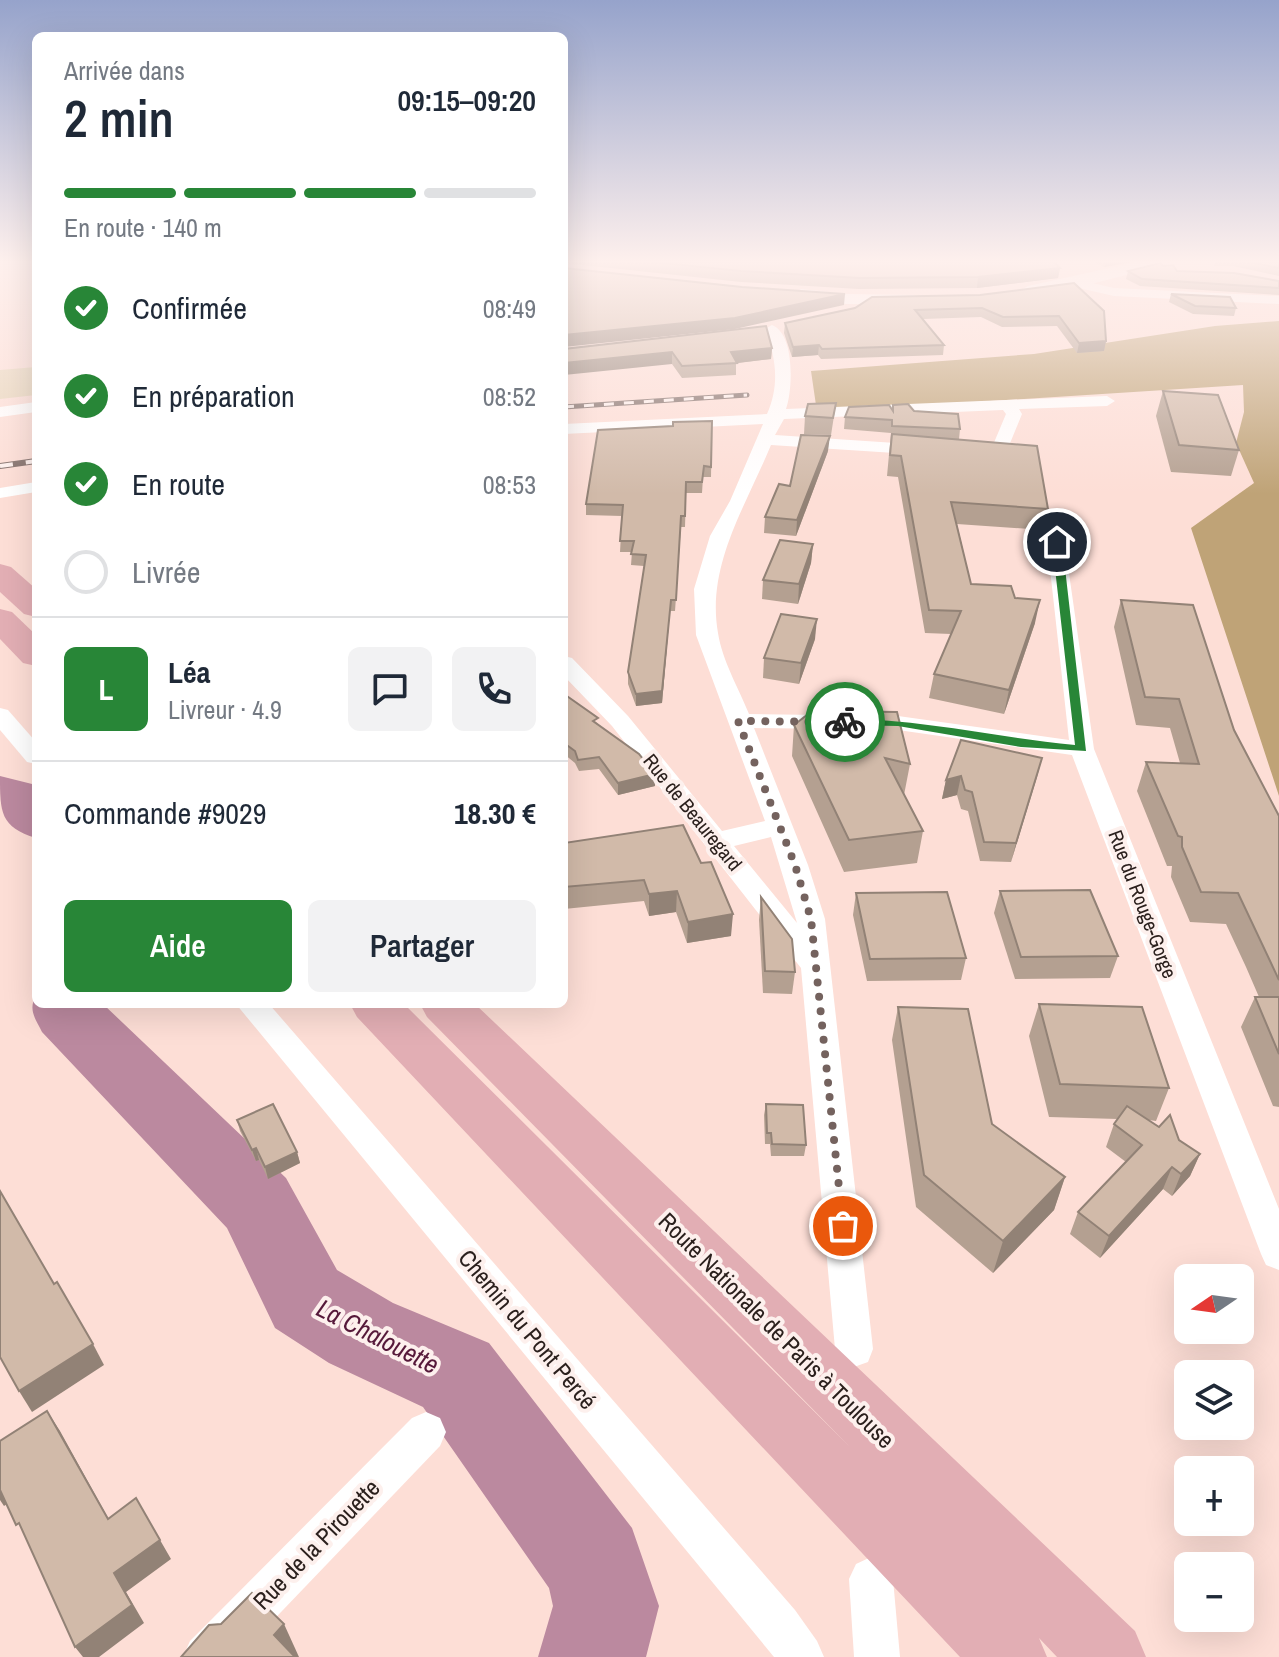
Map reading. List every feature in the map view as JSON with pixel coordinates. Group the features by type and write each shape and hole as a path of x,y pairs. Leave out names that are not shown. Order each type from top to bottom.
{"main road":[{"path":"0,574 32,603"},
{"path":"0,619 32,651"},
{"path":"378,1008 1010,1657"},
{"name":"Route Nationale de Paris à Toulouse","path":"448,1008 1109,1657"}],"street":[{"path":"774,339 783,355 784,381 773,424 720,536 704,589 707,635 780,826 811,919 854,1349"},
{"path":"568,429 773,424 1008,404 1107,401"},
{"path":"773,424 954,451 1000,449 1014,414 1008,404"},
{"path":"0,412 32,408"},
{"path":"0,493 32,488"},
{"name":"Rue du Rouge-Gorge","path":"1057,542 1082,749 1279,1254"},
{"name":"Rue de Beauregard","path":"568,667 620,721 815,965"},
{"path":"0,715 32,752"},
{"path":"738,721 898,723 1021,743 1082,749"},
{"path":"718,841 780,826"},
{"name":"Chemin du Pont Percé","path":"254,1008 779,1626 801,1657"},
{"name":"Rue de la Pirouette","path":"206,1657 426,1432"},
{"path":"871,1579 877,1657"}],"shaded area":[{"path":"1129,339 1279,339 1279,796 1191,528 1254,483 1236,443 1244,412 1243,385 817,412 811,371 1034,354"},
{"path":"32,367 32,395 0,399 0,370"}],"building":[{"path":"649,339 770,339 772,348 731,352 737,363 682,366 672,352 568,363 568,349"},
{"path":"790,339 939,339 944,345 822,349 819,345 793,347"},
{"path":"1076,339 1106,339 1106,341 1079,343"},
{"path":"1163,391 1218,395 1239,450 1179,445"},
{"path":"836,403 833,418 805,416 808,404"},
{"path":"908,404 914,411 958,414 960,429 892,426 892,420 845,417 849,407 889,405 893,411 893,405"},
{"path":"712,421 711,467 704,466 702,482 686,482 676,600 671,600 662,691 636,694 628,672 646,555 631,554 634,541 620,541 623,505 586,504 598,430"},
{"path":"892,434 1037,446 1048,509 951,502 971,584 1011,586 1015,598 1040,600 1009,690 934,674 961,611 929,610 901,456 890,455"},
{"path":"801,435 830,436 797,520 765,517 779,484 790,486"},
{"path":"780,540 813,544 799,584 763,580"},
{"path":"1121,600 1193,605 1234,730 1279,816 1279,980 1238,893 1201,892 1182,847 1182,837 1178,836 1146,762 1199,764 1179,699 1145,697"},
{"path":"781,614 817,619 801,663 764,658"},
{"path":"568,697 598,718 593,721 639,754 655,774 618,783 599,757 578,760 575,751 568,746"},
{"path":"812,711 897,712 910,764 885,758 923,831 849,840 794,725"},
{"path":"961,740 1042,758 1016,843 984,842 972,792 965,790 961,776 946,780"},
{"path":"683,825 701,863 711,862 733,914 688,922 677,891 649,894 644,880 568,887 568,842"},
{"path":"1090,890 1118,956 1021,957 1000,891"},
{"path":"947,892 966,958 870,959 856,893"},
{"path":"761,897 792,939 795,972 765,971"},
{"path":"1255,997 1279,997 1279,1054"},
{"path":"1039,1004 1142,1007 1169,1088 1060,1084"},
{"path":"898,1007 968,1009 992,1124 1065,1177 1003,1241 924,1175"},
{"path":"273,1104 297,1152 265,1167 256,1148 252,1150 237,1120"},
{"path":"766,1104 803,1105 806,1145 772,1144 771,1133 767,1133"},
{"path":"1127,1106 1159,1127 1170,1115 1179,1140 1200,1154 1181,1174 1172,1167 1109,1236 1078,1212 1142,1145 1114,1124"},
{"path":"0,1191 93,1344 19,1391 0,1357"},
{"path":"47,1411 108,1519 136,1498 160,1540 114,1573 132,1605 75,1647 19,1523 16,1525 0,1490 0,1441"},
{"path":"252,1593 284,1624 274,1635 295,1657 181,1657 209,1625 221,1624"}],"waterway":[{"name":"La Chalouette","path":"0,795 25,801 32,812"},
{"name":"La Chalouette","path":"67,1008 68,1013 97,1045 257,1203 306,1299 361,1333 456,1375 595,1565 606,1606 592,1657"}],"railway":[{"path":"568,407 747,395"},
{"path":"0,466 32,462"}],"way so far":[{"path":"843,1226 811,919 795,865 738,721 845,722"}],"route":[{"path":"845,722 898,723 1021,743 1082,749 1057,542"}]}
